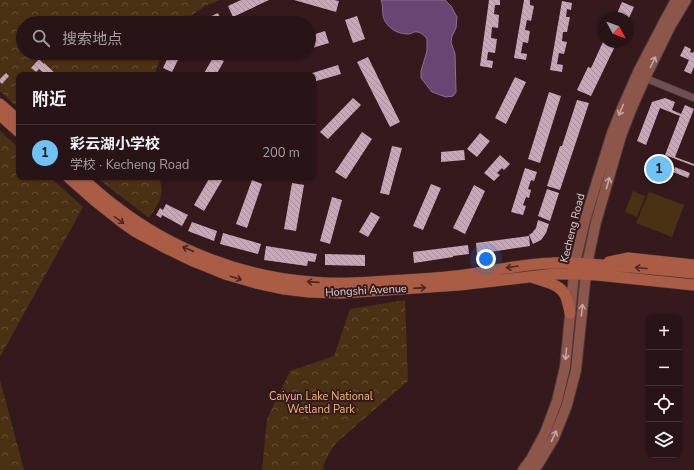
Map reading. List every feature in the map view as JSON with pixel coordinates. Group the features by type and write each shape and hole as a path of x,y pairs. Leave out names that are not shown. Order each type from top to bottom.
{"main road":[{"name":"Kecheng Road","path":"523,470 545,433 557,401 565,367 574,268 585,220 612,133 640,70 676,0"},
{"name":"Kecheng Road","path":"534,470 554,438 576,370 592,269 596,222 621,136 645,78 670,27 686,0"},
{"path":"0,104 16,118"},
{"path":"0,115 16,129"},
{"name":"Hongshi Avenue","path":"71,180 104,209 148,239 210,268 256,283 309,292 342,293 459,285 555,274 574,268"},
{"name":"Hongshi Avenue","path":"84,180 129,216 154,232 177,244 231,266 261,274 306,282 327,283 385,281 456,276 529,264 554,262 574,268 694,273"},
{"path":"592,269 628,258 694,266"},
{"name":"Hongshi Avenue","path":"592,269 694,285"},
{"path":"592,269 626,284 694,290"},
{"path":"528,276 552,284 563,291 567,298 570,313"}],"street":[{"path":"645,78 694,98"}],"green space":[{"path":"0,0 220,0 205,6 190,16 16,16 16,60 160,60 156,72 16,72 16,106 0,91"},
{"path":"0,131 16,145 16,180 53,180 83,207 0,357"},
{"path":"100,180 160,180 160,199 149,218"},
{"path":"633,191 645,196 637,217 625,212"},
{"path":"649,192 684,205 672,237 636,223"},
{"name":"Caiyun Lake National Wetland Park","path":"405,300 408,381 337,442 328,455 323,470 262,470 267,419 290,371 334,356 350,309"},
{"path":"0,380 24,470 0,470"}],"shaded area":[{"path":"381,0 445,0 451,6 457,17 456,28 451,42 455,54 456,92 453,96 446,97 432,92 421,78 421,71 427,51 427,39 418,32 409,34 401,33 389,27 384,19"}],"building":[{"path":"241,0 269,0 235,16 233,16 228,6"},
{"path":"294,0 334,0 339,1 336,12"},
{"path":"489,0 500,0 500,5 495,5 494,14 499,15 498,28 492,27 491,38 497,39 495,53 488,52 487,60 493,61 492,68 480,66"},
{"path":"524,0 530,0 530,5 534,6 531,21 527,20 525,30 530,31 528,43 523,42 521,53 527,54 526,60 514,58"},
{"path":"562,1 572,3 571,10 567,9 566,17 570,17 567,32 563,32 562,41 567,42 564,54 559,53 557,64 563,65 562,72 550,70"},
{"path":"622,2 634,7 632,12 618,12"},
{"path":"218,13 220,16 211,16"},
{"path":"357,16 365,39 353,43 345,20"},
{"path":"325,31 329,43 316,47 316,34"},
{"path":"685,46 691,49 690,52 693,53 694,51 694,67 691,74 684,71 689,60 680,56"},
{"path":"600,48 614,48 591,96 577,90 588,67 591,68"},
{"path":"368,57 400,122 390,127 357,62"},
{"path":"38,60 40,60 54,72 43,72 39,69 36,72 31,68"},
{"path":"167,60 178,60 172,72 163,68"},
{"path":"212,60 224,61 218,72 205,72"},
{"path":"338,65 341,74 316,81 316,72"},
{"path":"6,73 9,76 2,84 0,79"},
{"path":"515,77 526,82 506,124 495,118"},
{"path":"549,92 561,96 540,163 528,159"},
{"path":"353,98 361,105 328,139 320,132"},
{"path":"665,98 675,102 672,110 681,114 685,105 694,109 675,157 694,164 694,166 665,155 680,116 660,108 646,145 637,141 652,102"},
{"path":"577,100 589,103 560,190 547,186"},
{"path":"362,132 372,139 346,179 335,172"},
{"path":"480,133 490,141 477,157 467,149"},
{"path":"392,146 402,148 389,195 380,193"},
{"path":"464,150 465,160 441,162 441,152"},
{"path":"500,155 510,164 504,170 502,168 497,173 500,175 494,181 484,173"},
{"path":"675,167 690,173 688,178 673,172"},
{"path":"525,168 537,172 534,181 531,180 528,189 531,190 529,198 526,197 523,205 526,206 523,215 511,212"},
{"path":"208,180 222,180 204,211 194,205"},
{"path":"252,180 262,184 247,228 236,224"},
{"path":"292,183 304,185 296,231 284,229"},
{"path":"431,184 441,188 423,230 413,226"},
{"path":"474,185 485,191 465,234 453,228"},
{"path":"547,189 559,193 550,221 538,216"},
{"path":"332,197 342,200 330,244 320,241"},
{"path":"166,204 188,215 182,226 162,215 161,218 156,215 160,208 163,210"},
{"path":"371,212 380,217 368,237 359,232"},
{"path":"538,220 549,224 546,233 541,240 533,244 529,235 536,228"},
{"path":"192,222 217,231 214,241 188,231"},
{"path":"223,233 261,244 258,254 220,244"},
{"path":"529,236 530,246 477,254 476,243"},
{"path":"468,245 469,254 414,263 413,252"},
{"path":"266,246 317,254 315,262 308,261 307,266 264,260"},
{"path":"325,254 365,255 365,266 325,265"}],"place":[{"name":"彩云湖小学校","path":"659,169"}]}
